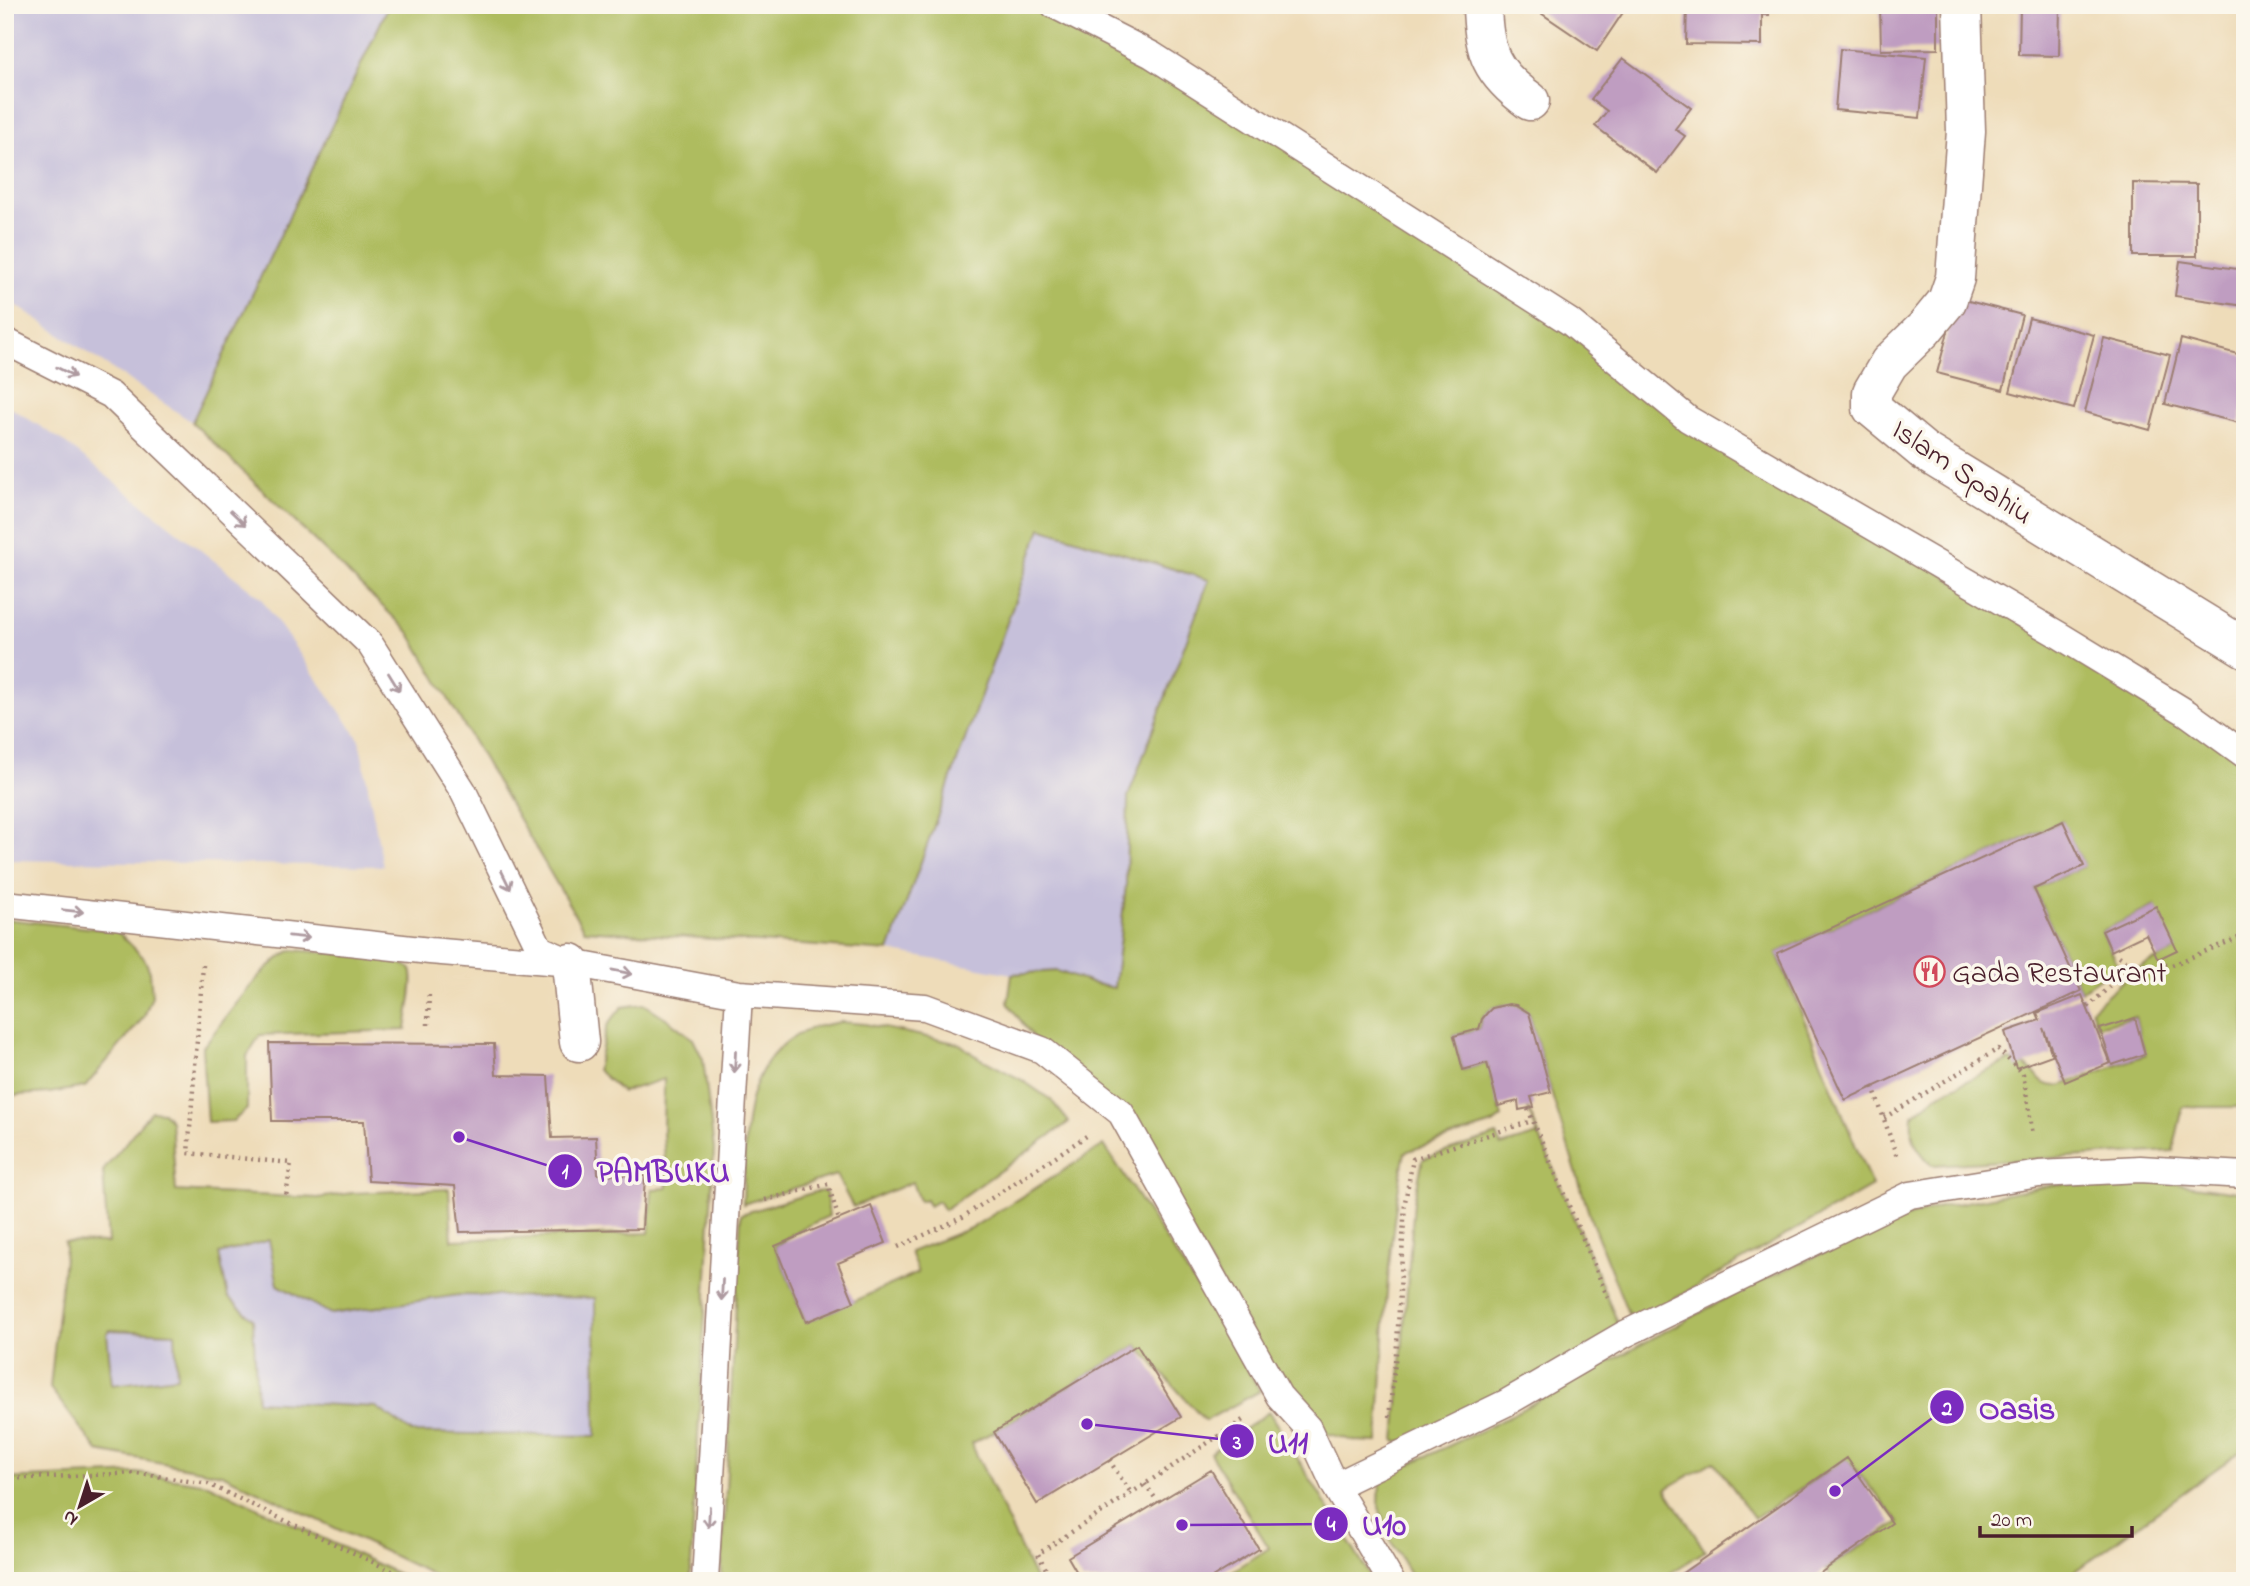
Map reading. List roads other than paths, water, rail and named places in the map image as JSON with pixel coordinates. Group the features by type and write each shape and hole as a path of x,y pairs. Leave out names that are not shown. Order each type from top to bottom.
{"street":[{"path":"1482,5 1485,46 1494,68 1510,87 1530,101"},
{"name":"Islam Spahiu","path":"1962,5 1966,131 1955,278 1947,301 1889,363 1871,392 1872,408 1925,452 2245,648"},
{"path":"571,962 579,1042"}],"lane":[{"path":"1054,5 1152,55 1570,322 1688,419 2059,635 2187,713 2245,755"},
{"path":"5,341 111,395 370,644 463,791 540,949 571,962"},
{"path":"5,904 430,951 571,962 739,994 925,1007 1042,1050 1121,1113 1279,1396 1308,1428 1335,1486 1391,1581"},
{"path":"705,1581 739,994"},
{"path":"1335,1486 1506,1402 1623,1335 1910,1195 2039,1174 2140,1168 2245,1175"}],"place":[{"name":"Gada Restaurant","path":"1929,972"},
{"name":"PAMBUKU","path":"459,1137"},
{"name":"U11","path":"1087,1424"},
{"name":"Oasis","path":"1835,1491"},
{"name":"U10","path":"1182,1525"}]}
